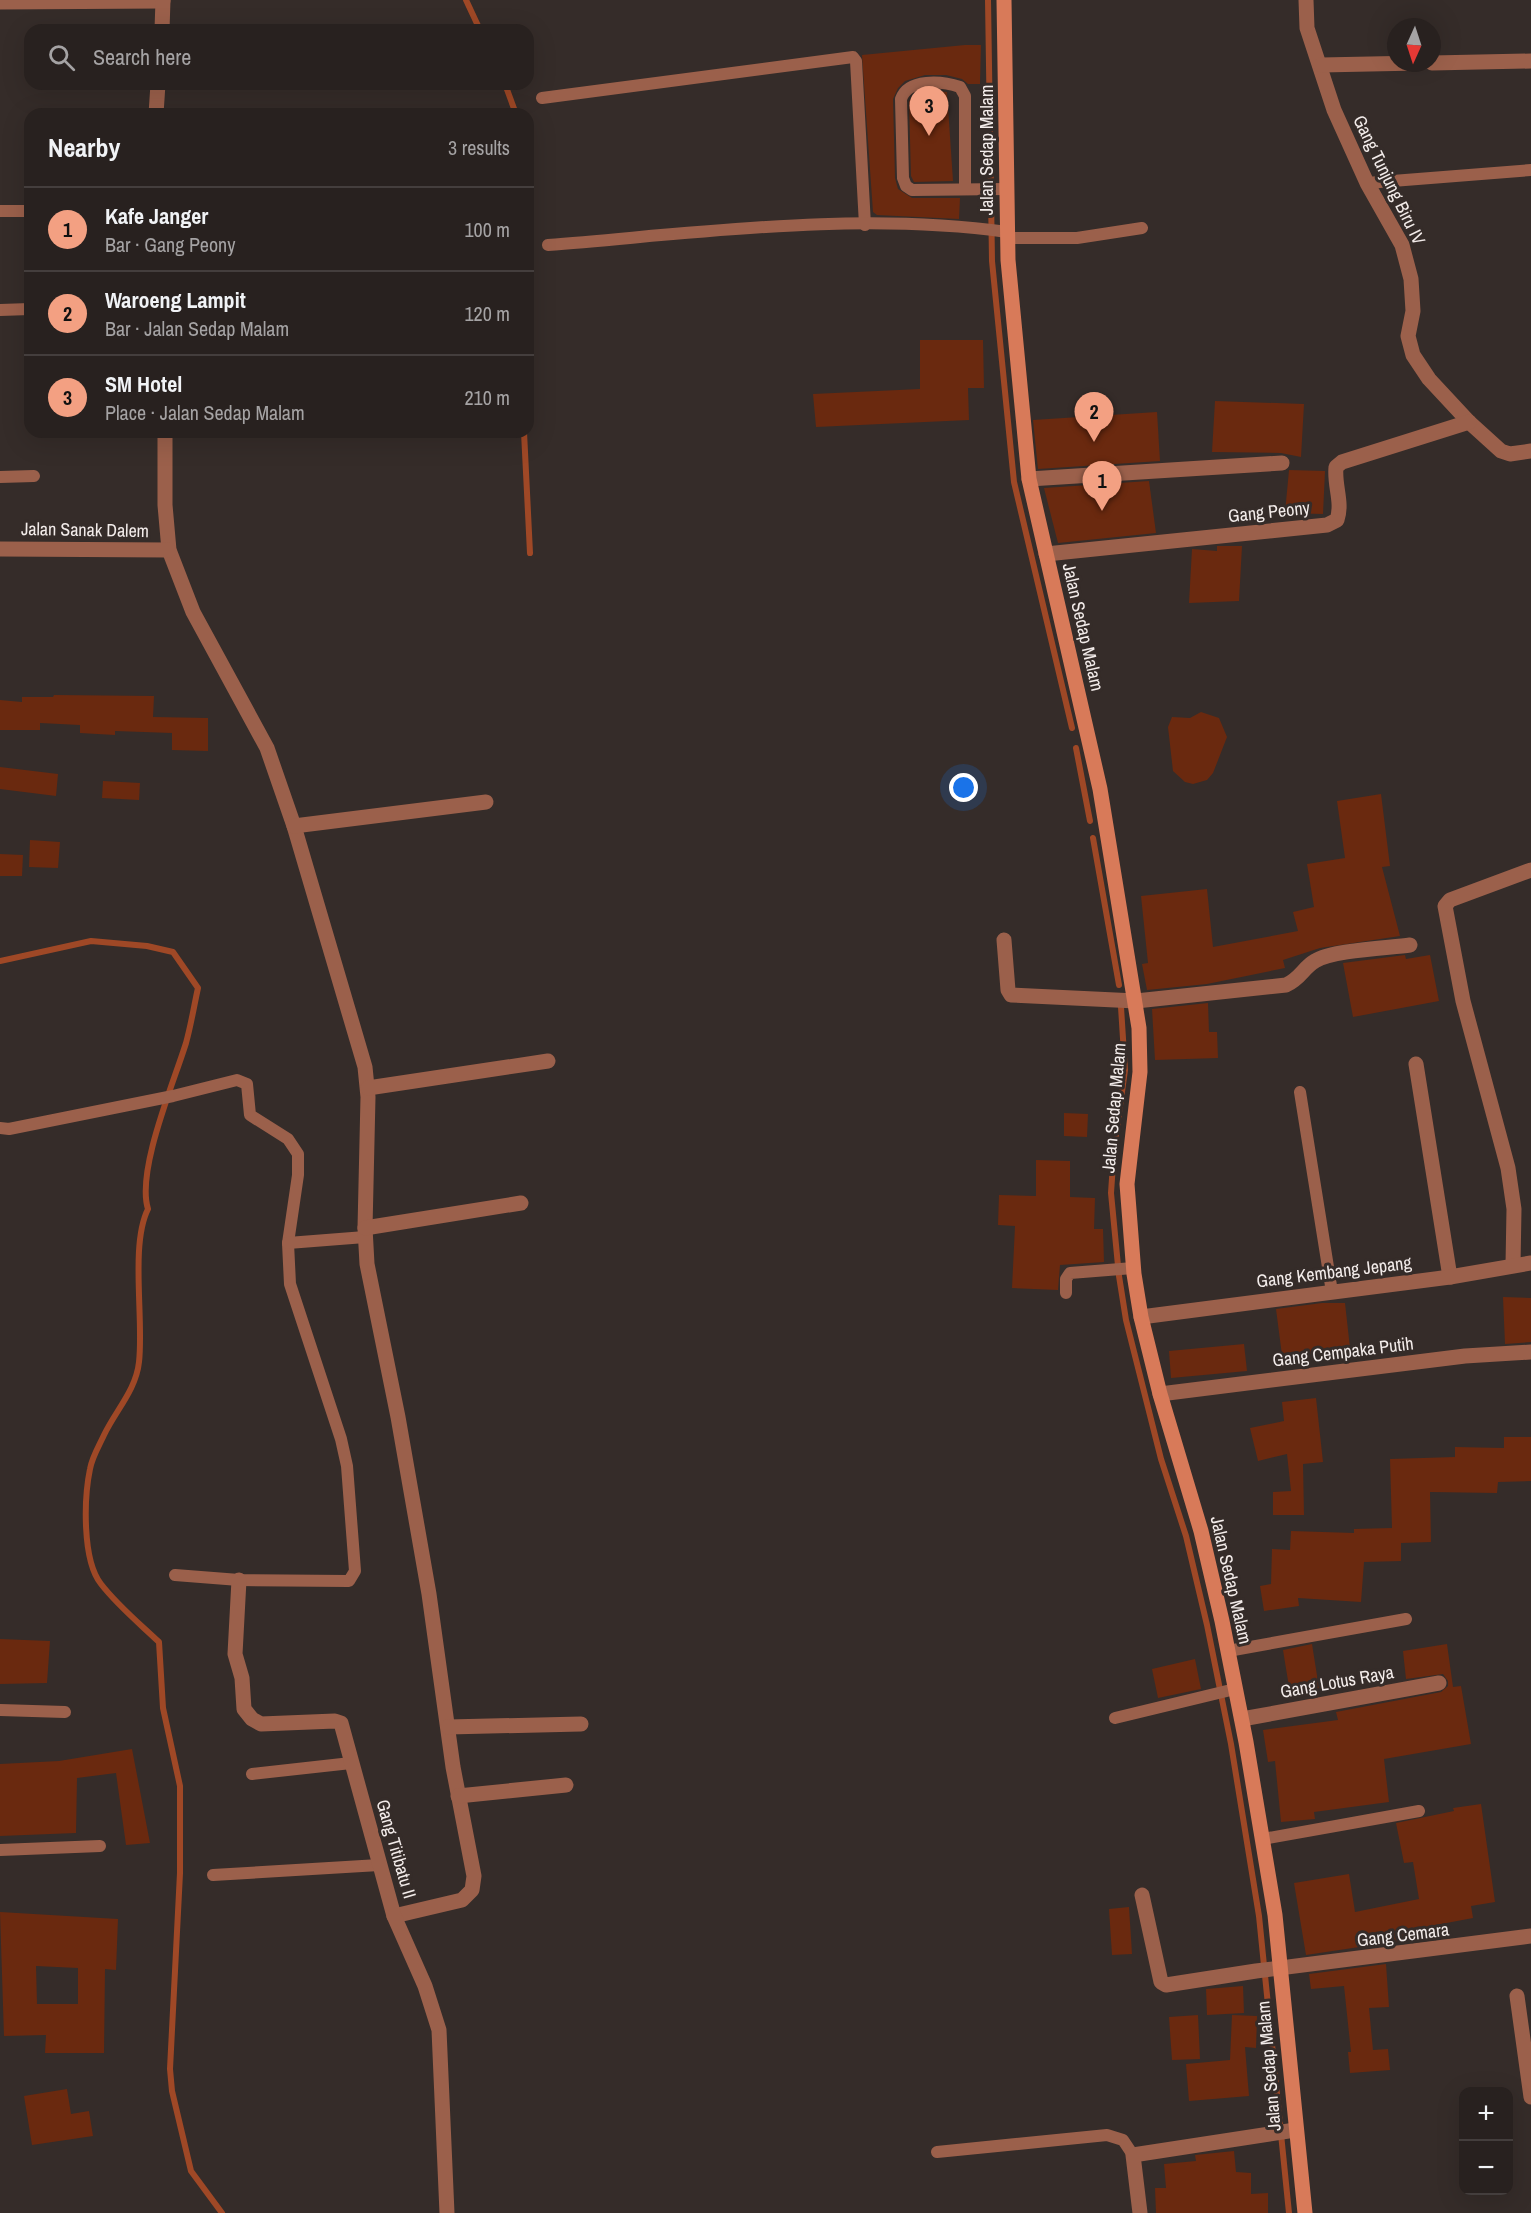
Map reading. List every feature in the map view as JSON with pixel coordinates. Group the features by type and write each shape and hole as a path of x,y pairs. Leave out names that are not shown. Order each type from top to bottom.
{"street":[{"name":"Jalan Sedap Malam","path":"1004,0 1001,189 1003,234 1029,479 1100,789 1140,1072 1127,1184 1121,1269 1141,1317 1160,1394 1201,1531 1228,1651 1229,1690 1242,1719 1275,1915 1268,1969 1305,2213"},
{"name":"Gang Tunjung Biru IV","path":"1306,0 1306,28 1321,65 1334,110 1366,183 1402,245 1411,279 1413,310 1408,336 1413,355 1429,380 1469,422 1507,454 1531,451"},
{"path":"0,2 163,1 162,24"},
{"path":"1441,63 1531,61"},
{"path":"1321,65 1387,64"},
{"path":"156,108 158,90"},
{"name":"Gang Peony","path":"1046,554 1327,525 1337,520 1341,510 1335,476 1336,467 1342,462 1469,422"},
{"path":"165,438 165,505 169,550 193,612 267,748 294,826 358,1039 368,1088 365,1232 371,1293 398,1418 458,1796 474,1876 472,1890 462,1900 394,1916"},
{"path":"1029,479 1282,463"},
{"name":"Jalan Sanak Dalem","path":"0,549 169,550"},
{"path":"294,826 486,802"},
{"path":"1513,1265 1514,1209 1508,1168 1462,1001 1445,906 1450,900 1531,870"},
{"path":"1004,940 1008,990 1011,995 1107,1000 1130,1000 1286,985 1298,979 1315,961 1329,956 1410,945"},
{"path":"368,1088 548,1061"},
{"path":"1416,1064 1450,1277"},
{"path":"365,1232 521,1203"},
{"name":"Gang Kembang Jepang","path":"1141,1317 1450,1277 1531,1263"},
{"name":"Gang Cempaka Putih","path":"1160,1394 1465,1356 1531,1352"},
{"name":"Gang Titibatu II","path":"239,1580 235,1654 242,1678 244,1709 252,1719 261,1724 335,1721 342,1723 394,1916 425,1986 439,2030 447,2213"},
{"name":"Gang Lotus Raya","path":"1242,1719 1439,1683"},
{"path":"448,1727 581,1724"},
{"path":"458,1796 566,1785"},
{"name":"Gang Cemara","path":"1142,1895 1161,1982 1166,1985 1268,1969 1531,1936"},
{"path":"1517,1996 1531,2097"},
{"path":"1140,2213 1133,2155 1291,2131"}],"lane":[{"path":"542,98 853,57 856,61 865,225"},
{"path":"965,189 965,96 960,87 950,84 910,85 904,90 901,99 903,178 906,186 912,190 1001,189"},
{"path":"1366,183 1531,170"},
{"path":"0,212 24,212"},
{"path":"548,245 804,225 982,229 1003,234 1077,238 1142,228"},
{"path":"0,310 24,309"},
{"path":"0,477 34,476"},
{"path":"0,1128 9,1129 168,1097 237,1080 247,1084 250,1115 288,1139 298,1154 298,1175 288,1243 290,1284 341,1439 346,1466 355,1571 349,1581 239,1580 175,1575"},
{"path":"1300,1092 1332,1292"},
{"path":"288,1243 365,1232"},
{"path":"1066,1293 1066,1279 1070,1273 1121,1269"},
{"path":"1228,1651 1406,1619"},
{"path":"1115,1718 1205,1694 1229,1690"},
{"path":"0,1710 65,1712"},
{"path":"252,1774 351,1763"},
{"path":"1263,1839 1419,1811"},
{"path":"0,1850 100,1846"},
{"path":"213,1875 380,1864"},
{"path":"937,2152 1107,2134 1123,2140 1133,2155"}],"building":[{"path":"981,45 980,84 968,84 962,79 946,75 925,75 905,81 898,88 893,99 895,178 898,189 912,198 960,198 959,219 877,215 873,212 862,55"},
{"path":"920,92 947,92 953,181 914,182 911,176 909,101"},
{"path":"920,340 983,340 984,388 968,388 969,420 816,427 813,394 920,389"},
{"path":"1215,401 1304,404 1301,457 1281,453 1212,452"},
{"path":"1157,412 1160,461 1038,469 1033,420"},
{"path":"1289,470 1325,471 1323,514 1285,513"},
{"path":"1149,481 1156,533 1058,543 1044,488"},
{"path":"1217,546 1242,546 1239,601 1189,603 1192,549 1217,551"},
{"path":"54,695 154,696 153,717 208,718 208,751 172,750 172,733 115,731 115,735 80,733 80,725 40,723 40,730 0,730 0,700 22,702 22,697 53,697"},
{"path":"1201,712 1219,718 1227,737 1213,773 1207,780 1193,784 1185,782 1173,771 1168,727 1172,717 1190,718"},
{"path":"0,767 58,774 56,796 0,789"},
{"path":"103,781 140,783 139,800 102,798"},
{"path":"1381,794 1390,866 1382,867 1400,936 1320,948 1283,960 1285,968 1207,984 1147,990 1142,964 1148,963 1141,896 1207,889 1213,947 1298,931 1293,912 1314,907 1307,864 1345,858 1337,801"},
{"path":"30,840 60,842 58,868 29,867"},
{"path":"0,854 23,855 22,876 0,876"},
{"path":"1405,955 1406,959 1430,955 1439,1001 1353,1017 1343,963"},
{"path":"1208,1003 1209,1032 1217,1032 1218,1058 1155,1060 1152,1009"},
{"path":"1064,1113 1088,1114 1087,1137 1064,1136"},
{"path":"1036,1160 1070,1161 1070,1197 1095,1198 1094,1229 1103,1229 1104,1262 1060,1265 1058,1290 1012,1288 1015,1226 998,1225 999,1195 1036,1196"},
{"path":"1503,1297 1531,1298 1531,1342 1505,1344"},
{"path":"1322,1303 1345,1303 1350,1348 1302,1355 1303,1361 1283,1363 1276,1309"},
{"path":"1244,1344 1247,1371 1171,1378 1169,1351"},
{"path":"1316,1398 1323,1462 1303,1464 1304,1515 1273,1515 1273,1492 1291,1491 1287,1454 1258,1461 1250,1428 1284,1421 1282,1402"},
{"path":"1504,1437 1531,1437 1531,1481 1498,1482 1497,1493 1430,1492 1431,1542 1401,1543 1401,1561 1364,1562 1361,1602 1298,1598 1299,1606 1264,1611 1260,1586 1271,1584 1272,1549 1290,1550 1291,1531 1354,1533 1354,1529 1392,1528 1390,1459 1455,1457 1455,1447 1504,1448"},
{"path":"0,1639 50,1641 47,1683 0,1684"},
{"path":"1312,1644 1319,1688 1290,1693 1283,1650"},
{"path":"1447,1644 1453,1687 1461,1686 1471,1744 1384,1759 1389,1802 1314,1812 1315,1819 1281,1822 1275,1761 1268,1762 1263,1730 1338,1720 1336,1712 1441,1692 1448,1686 1448,1681 1443,1674 1406,1679 1403,1651"},
{"path":"1195,1659 1201,1689 1158,1698 1152,1669"},
{"path":"132,1749 150,1843 126,1845 116,1773 77,1778 76,1833 0,1836 0,1764 59,1761"},
{"path":"1481,1804 1495,1902 1471,1906 1473,1918 1404,1931 1406,1940 1306,1955 1294,1883 1349,1874 1355,1912 1419,1899 1413,1862 1404,1863 1396,1823 1454,1811 1453,1808"},
{"path":"1129,1907 1132,1954 1112,1955 1109,1909"},
{"path":"0,1912 118,1919 116,1970 105,1969 104,2053 45,2053 46,2035 4,2036","holes":["36,1966 78,1968 78,2004 37,2004"]},
{"path":"1386,1964 1389,2007 1369,2008 1373,2050 1388,2049 1390,2070 1350,2073 1348,2052 1351,2052 1344,1986 1311,1989 1309,1974"},
{"path":"1243,1986 1244,2013 1207,2015 1206,1989"},
{"path":"1198,2015 1200,2059 1172,2060 1169,2017"},
{"path":"1232,2015 1257,2016 1256,2048 1245,2047 1249,2096 1189,2101 1186,2064 1230,2060"},
{"path":"67,2089 71,2114 89,2111 93,2136 32,2145 24,2096"},
{"path":"1234,2151 1236,2172 1251,2173 1251,2194 1268,2193 1268,2213 1156,2213 1155,2188 1166,2188 1164,2164 1196,2161 1195,2155"}],"waterway":[{"path":"466,0 477,24"},
{"path":"988,0 992,261 1014,482 1072,728"},
{"path":"507,90 514,108"},
{"path":"524,438 530,553"},
{"path":"1076,748 1090,821"},
{"path":"1093,838 1119,985"},
{"path":"0,961 91,941 147,946 173,952 198,988 186,1043 158,1126 147,1173 148,1209 140,1242 140,1345 137,1372 130,1391 92,1460 88,1481 86,1528 90,1560 101,1584 159,1642 163,1708 180,1786 180,1873 170,2069 172,2091 191,2171 222,2213"},
{"path":"1121,1007 1125,1070 1114,1149 1111,1193 1119,1276 1126,1320 1161,1459 1186,1536 1231,1744 1259,1916 1289,2213"}],"place":[{"name":"SM Hotel","path":"929,136"},
{"name":"Waroeng Lampit","path":"1094,442"},
{"name":"Kafe Janger","path":"1102,511"}]}
